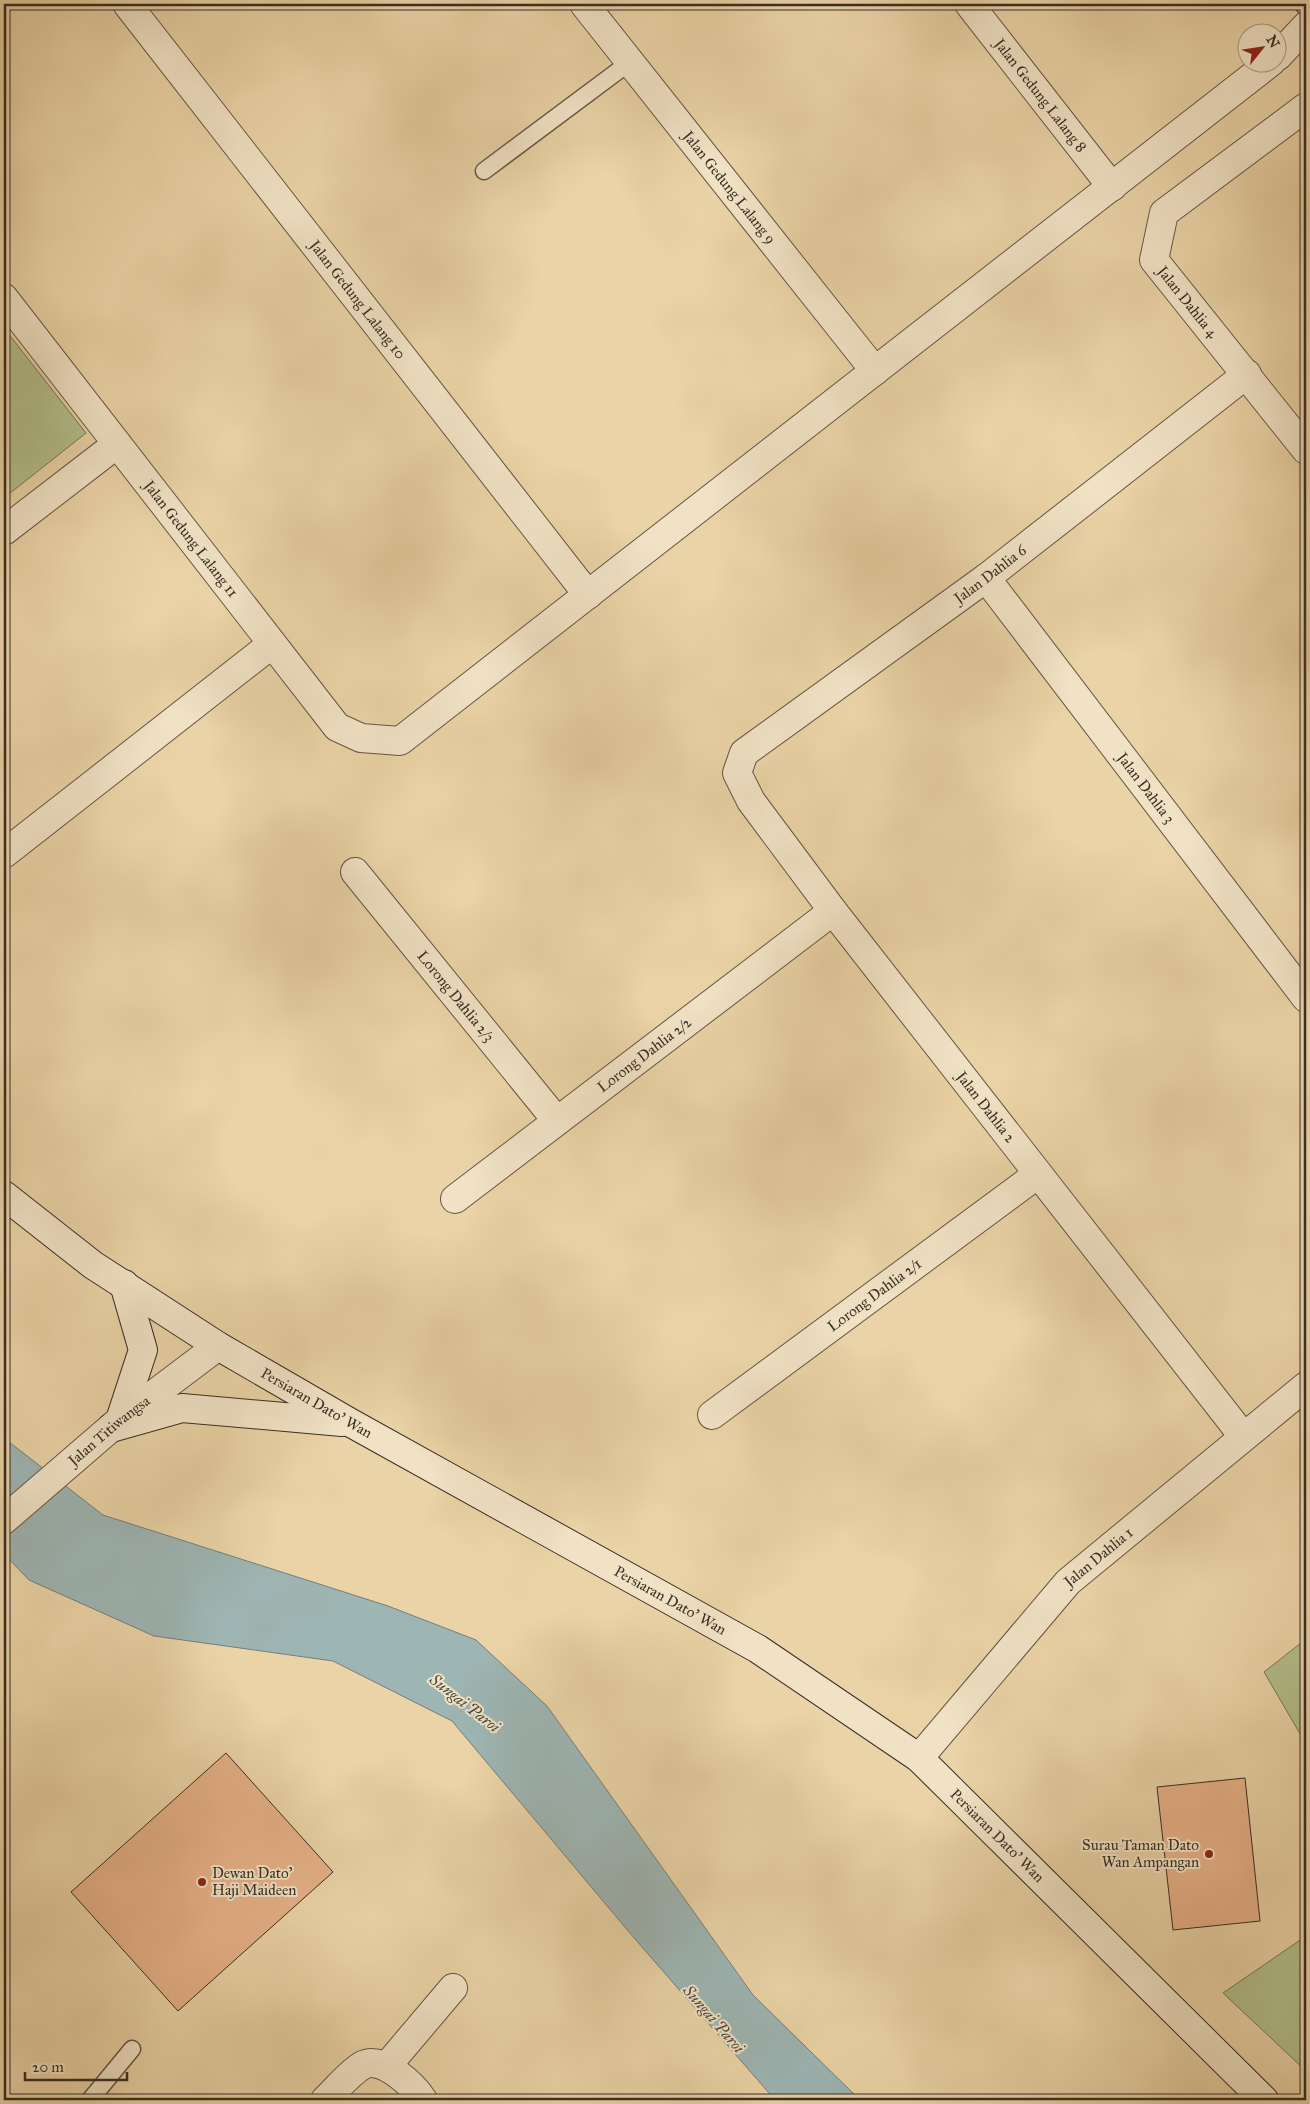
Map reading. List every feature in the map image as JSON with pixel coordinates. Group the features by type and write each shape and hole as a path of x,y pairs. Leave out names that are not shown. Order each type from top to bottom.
{"street":[{"name":"Jalan Gedung Lalang 10","path":"127,4 588,595"},
{"name":"Jalan Gedung Lalang 9","path":"584,4 875,372"},
{"name":"Jalan Gedung Lalang 8","path":"968,4 1112,187"},
{"path":"1288,45 1306,26"},
{"path":"588,595 1259,72"},
{"name":"Jalan Dahlia 4","path":"1306,106 1164,213 1154,260 1306,450"},
{"name":"Jalan Gedung Lalang 11","path":"4,298 337,727 361,738 400,740 588,595"},
{"name":"Jalan Dahlia 6","path":"737,773 744,753 986,578 1247,374"},
{"path":"4,531 117,444"},
{"name":"Jalan Dahlia 3","path":"986,578 1306,998"},
{"path":"4,854 272,644"},
{"name":"Jalan Dahlia 2","path":"737,773 751,801 833,911 1243,1436"},
{"name":"Lorong Dahlia 2/3","path":"356,872 557,1121"},
{"name":"Lorong Dahlia 2/2","path":"455,1199 833,911"},
{"name":"Lorong Dahlia 2/1","path":"712,1415 1038,1174"},
{"name":"Persiaran Dato' Wan","path":"4,1195 93,1266 124,1284 218,1346 351,1423 758,1649 919,1758 1264,2100"},
{"path":"116,1424 143,1350 124,1284"},
{"name":"Jalan Titiwangsa","path":"4,1520 116,1424 218,1346"},
{"name":"Jalan Dahlia 1","path":"919,1758 1068,1582 1306,1386"},
{"path":"116,1424 182,1408 351,1423"},
{"path":"387,2066 452,1988"},
{"path":"325,2100 364,2064 372,2063 387,2066 416,2090 423,2100"}],"lane":[{"path":"1303,4 1306,8"},
{"path":"484,171 630,62"},
{"path":"90,2100 132,2050"}],"green space":[{"path":"4,328 86,433 4,498"},
{"path":"1306,1639 1306,1744 1264,1672"},
{"path":"1306,1936 1306,2071 1223,1993"}],"water":[{"name":"Sungai Paroi","path":"4,1438 103,1515 388,1606 476,1640 547,1706 753,1995 860,2100 775,2100 629,1932 452,1721 333,1661 154,1636 29,1580 4,1554"}],"building":[{"name":"Dewan Dato' Haji Maideen","path":"226,1753 333,1872 178,2011 71,1892"},
{"name":"Surau Taman Dato Wan Ampangan","path":"1245,1778 1260,1921 1173,1930 1157,1787"}],"place":[{"name":"Surau Taman Dato Wan Ampangan","path":"1209,1854"},
{"name":"Dewan Dato' Haji Maideen","path":"202,1882"}]}
